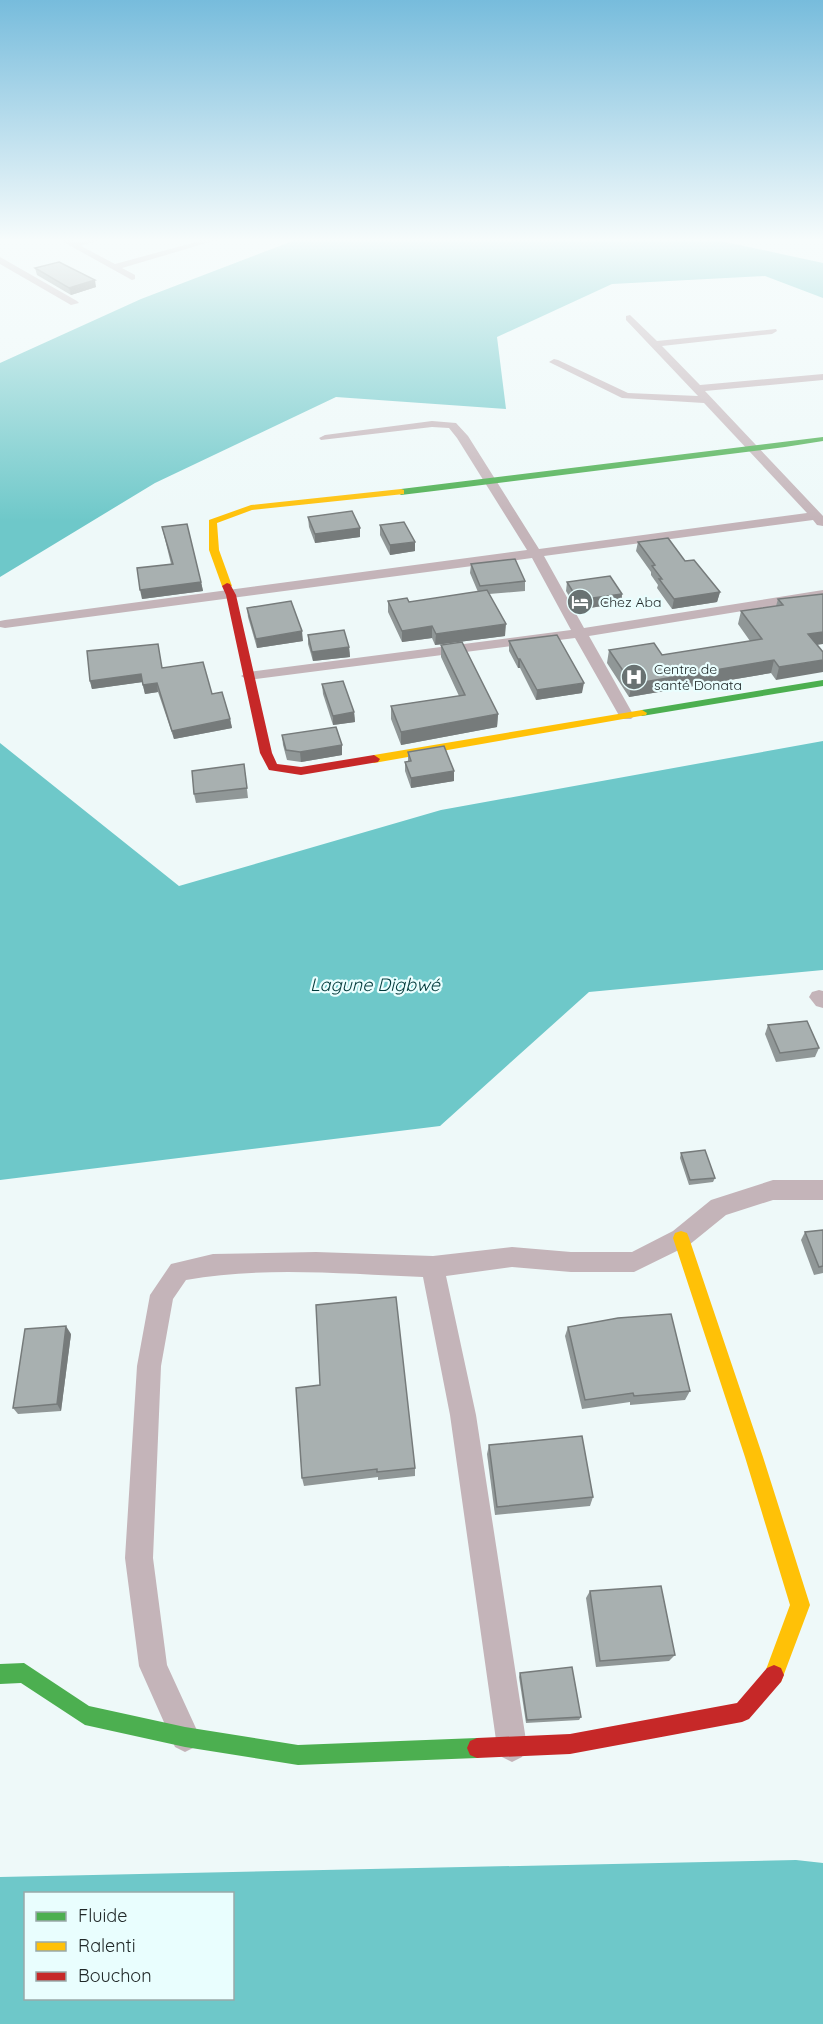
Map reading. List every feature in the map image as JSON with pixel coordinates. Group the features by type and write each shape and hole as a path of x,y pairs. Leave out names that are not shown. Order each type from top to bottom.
{"street":[{"path":"645,333 754,450 818,514"},
{"path":"655,344 750,333"},
{"path":"554,362 626,396 707,400"},
{"path":"697,388 823,377"},
{"path":"325,438 432,424 452,425 462,436 536,554 626,716"},
{"path":"823,439 754,450 671,458 490,483 251,508 212,522 213,543 231,595 266,753 273,767 301,771 823,683"},
{"path":"5,624 536,554 818,514"},
{"path":"248,676 579,633 823,594"},
{"path":"185,1737 153,1666 139,1558 149,1366 162,1295 179,1271 213,1265 316,1262 433,1268 512,1257 572,1262 634,1262 681,1238 718,1207 773,1190 823,1190"},
{"path":"0,1674 24,1673 85,1715 185,1737 298,1755 570,1744 742,1712 776,1673 812,1604 754,1457 681,1238"},
{"path":"433,1268 463,1415 512,1747"}],"water":[{"path":"65,333 505,333 497,337 506,409 336,397 155,483 0,577 0,363"},
{"name":"Lagune Digbwé","path":"823,741 823,970 589,992 440,1126 0,1180 0,743 179,886 441,810"},
{"path":"796,1860 823,1863 823,2024 0,2024 0,1877"}],"building":[{"path":"352,511 360,528 315,534 308,517"},
{"path":"404,522 415,542 390,545 380,525"},
{"path":"187,524 201,582 140,590 137,568 173,564 162,527"},
{"path":"668,538 685,561 694,560 720,592 674,599 659,579 662,579 652,566 655,565 638,542"},
{"path":"515,559 525,581 480,586 471,564"},
{"path":"610,576 622,594 578,600 567,582"},
{"path":"487,590 506,624 436,634 432,626 402,631 388,601 407,598 409,602"},
{"path":"823,594 823,632 808,634 823,652 823,660 779,667 774,660 632,684 609,650 654,643 662,655 762,639 741,611 783,605 778,599"},
{"path":"291,601 302,631 256,639 247,608"},
{"path":"344,630 349,647 312,652 308,635"},
{"path":"557,635 584,683 537,690 509,641"},
{"path":"462,642 498,714 401,732 391,706 465,695 441,645"},
{"path":"158,644 162,668 203,662 212,694 222,692 230,719 172,731 157,683 143,685 141,674 90,681 87,651"},
{"path":"343,681 354,712 333,716 322,684"},
{"path":"336,727 342,745 300,752 286,750 282,735"},
{"path":"444,746 454,771 411,778 405,762 411,761 408,752"},
{"path":"244,764 247,788 194,794 192,771"},
{"path":"807,1021 819,1048 780,1053 768,1025"},
{"path":"705,1150 715,1178 690,1180 681,1153"},
{"path":"823,1230 823,1266 819,1267 805,1232"},
{"path":"396,1297 415,1468 377,1472 377,1469 302,1478 296,1388 320,1385 316,1305"},
{"path":"671,1314 690,1391 634,1396 633,1393 585,1400 568,1327 618,1318"},
{"path":"66,1326 57,1404 13,1408 25,1329"},
{"path":"582,1436 593,1497 497,1507 489,1445"},
{"path":"661,1586 675,1655 600,1661 590,1591"},
{"path":"572,1667 581,1717 527,1720 520,1673"}],"traffic: fast":[{"path":"401,492 823,439"},
{"path":"642,713 823,683"},
{"path":"0,1674 24,1673 85,1715 185,1737 298,1755 477,1748"}],"traffic: slow":[{"path":"227,586 214,550 212,522 251,508 401,492"},
{"path":"374,759 642,713"},
{"path":"681,1238 754,1457 800,1605 774,1675"}],"traffic: jam":[{"path":"227,586 231,595 266,753 273,767 301,771 374,759"},
{"path":"477,1748 570,1744 742,1712 774,1675"}],"place":[{"name":"Chez Aba","path":"580,602"},
{"name":"Centre de santé Donata","path":"634,677"}]}
